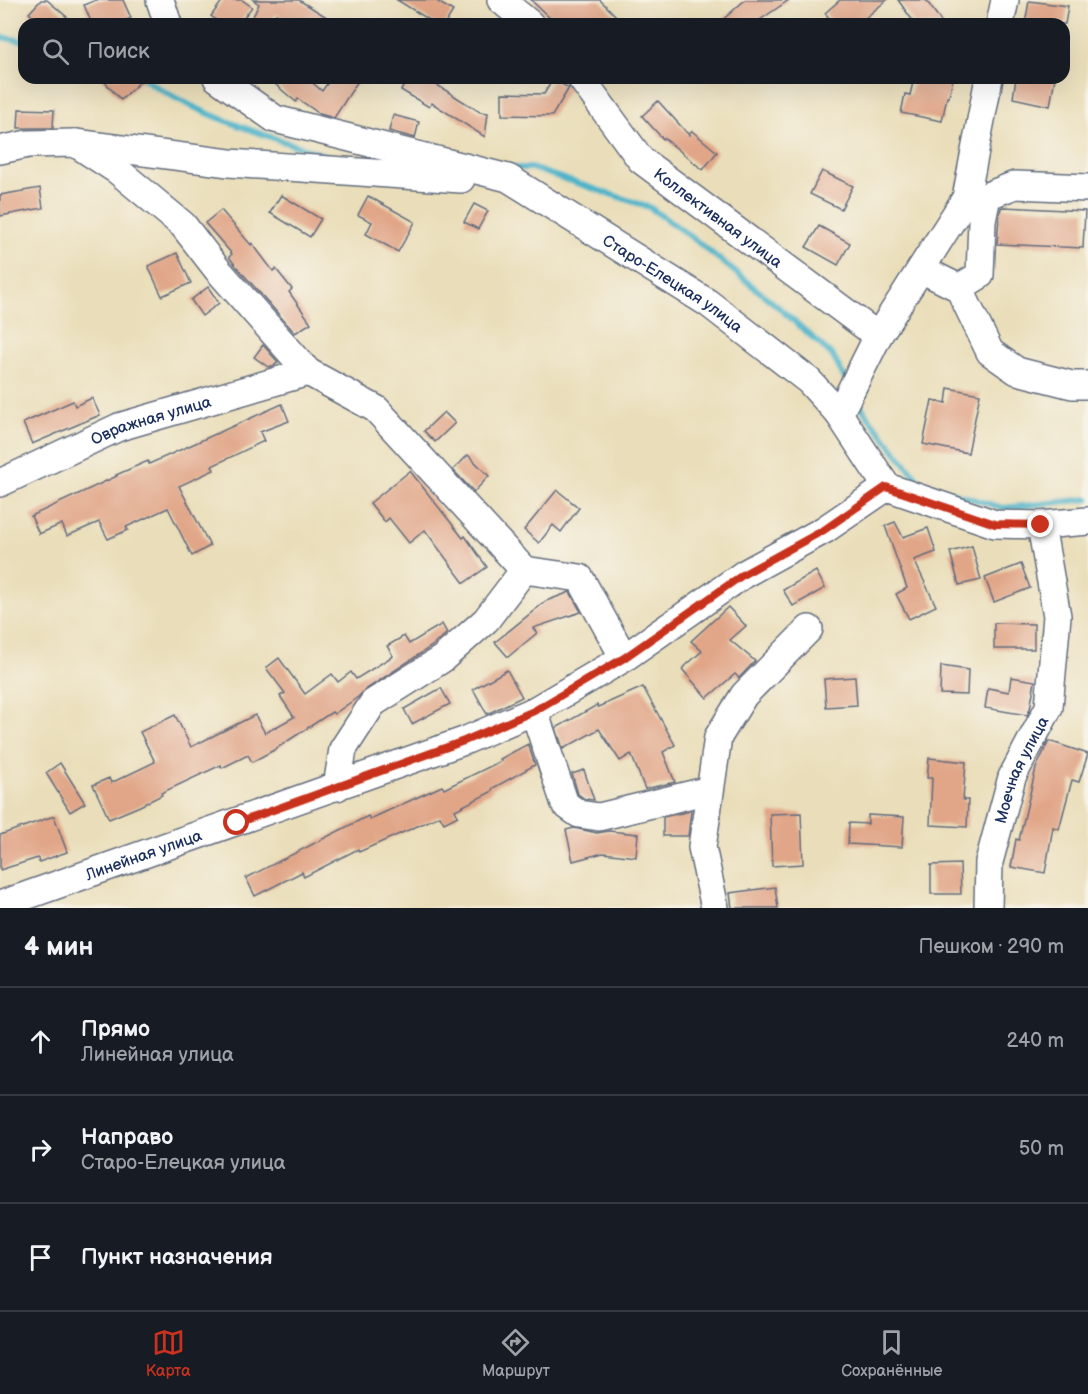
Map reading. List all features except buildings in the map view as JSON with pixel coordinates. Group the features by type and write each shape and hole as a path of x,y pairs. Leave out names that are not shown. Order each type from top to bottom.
{"street":[{"path":"160,0 166,18"},
{"path":"501,0 523,18"},
{"path":"1001,18 1005,0"},
{"name":"Старо-Елецкая улица","path":"225,84 275,119 508,178 708,303 809,381 839,414 886,487"},
{"name":"Коллективная улица","path":"585,84 641,160 878,336"},
{"path":"839,414 878,336 966,198 988,84"},
{"path":"75,143 118,171 183,225 218,269 308,372 376,409 524,570 580,579 624,658"},
{"path":"0,150 28,144 75,143 229,164 456,179 508,178"},
{"path":"959,288 980,274 982,221 987,196 1015,184 1088,188"},
{"path":"921,269 959,288 990,352 1017,371 1072,385 1088,385"},
{"name":"Овражная улица","path":"0,483 119,427 308,372"},
{"path":"886,487 995,524 1041,525 1088,521"},
{"name":"Линейная улица","path":"5,905 464,741 534,711 624,658 744,574 824,530 886,487"},
{"name":"Моечная улица","path":"988,908 989,862 1012,777 1049,707 1057,616 1041,525"},
{"path":"337,787 344,749 373,703 441,659 486,620 524,570"},
{"path":"715,908 702,847 718,737 744,695 809,629"},
{"path":"534,711 565,804 579,814 599,817 709,790"}],"waterway":[{"path":"0,37 18,40"},
{"path":"152,84 212,115 335,159"},
{"path":"510,168 531,168 649,207 694,239 776,305 832,355 847,382"},
{"path":"855,396 866,414 921,483 1003,508 1088,499"}],"route":[{"path":"237,823 464,741 534,711 624,658 744,574 824,530 886,487 995,524 1041,525"}]}
